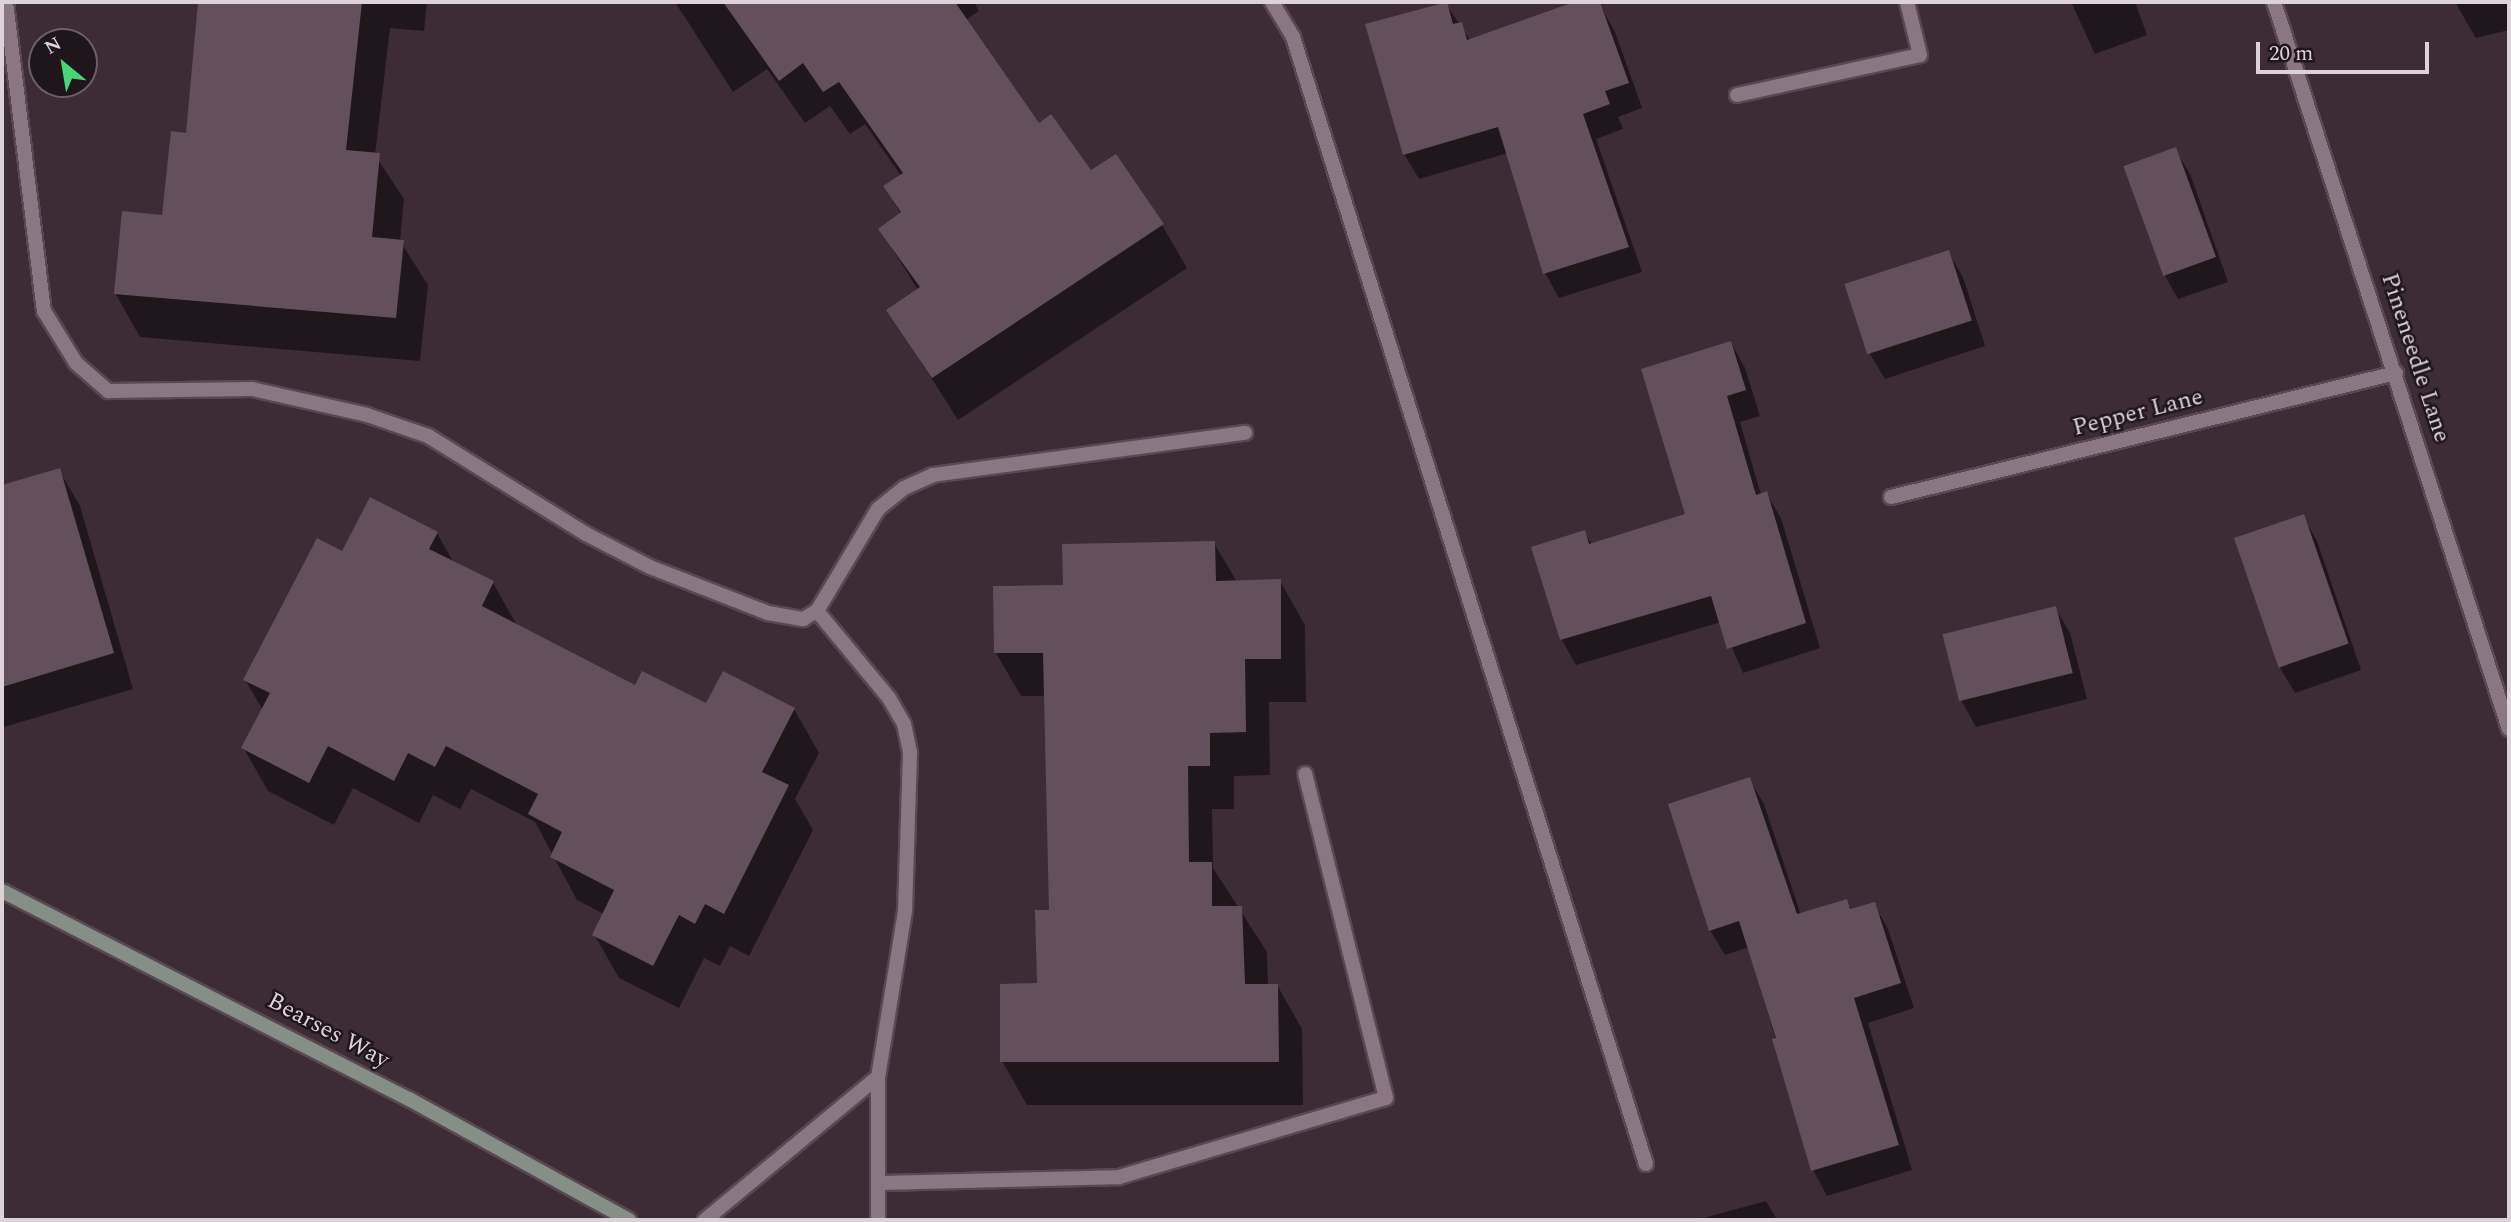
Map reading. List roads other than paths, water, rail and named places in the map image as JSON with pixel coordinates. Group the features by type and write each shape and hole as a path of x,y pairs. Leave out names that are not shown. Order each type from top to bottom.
{"main road":[{"name":"Bearses Way","path":"2,891 409,1099 629,1220"}],"street":[{"path":"6,2 44,311 76,363 108,391 252,389 367,415 428,436 586,534 650,567 768,613 803,619 817,611 878,509 904,488 933,475 1245,433"},
{"path":"1272,2 1293,37 1646,1164"},
{"path":"1737,95 1920,55 1907,2"},
{"name":"Pineneedle Lane","path":"2274,2 2509,729"},
{"name":"Pepper Lane","path":"1891,497 2396,373"},
{"path":"817,611 890,698 904,724 910,753 905,911 878,1077 878,1220"},
{"path":"878,1183 1119,1177 1386,1098 1305,775"},
{"path":"705,1220 878,1077"}]}
